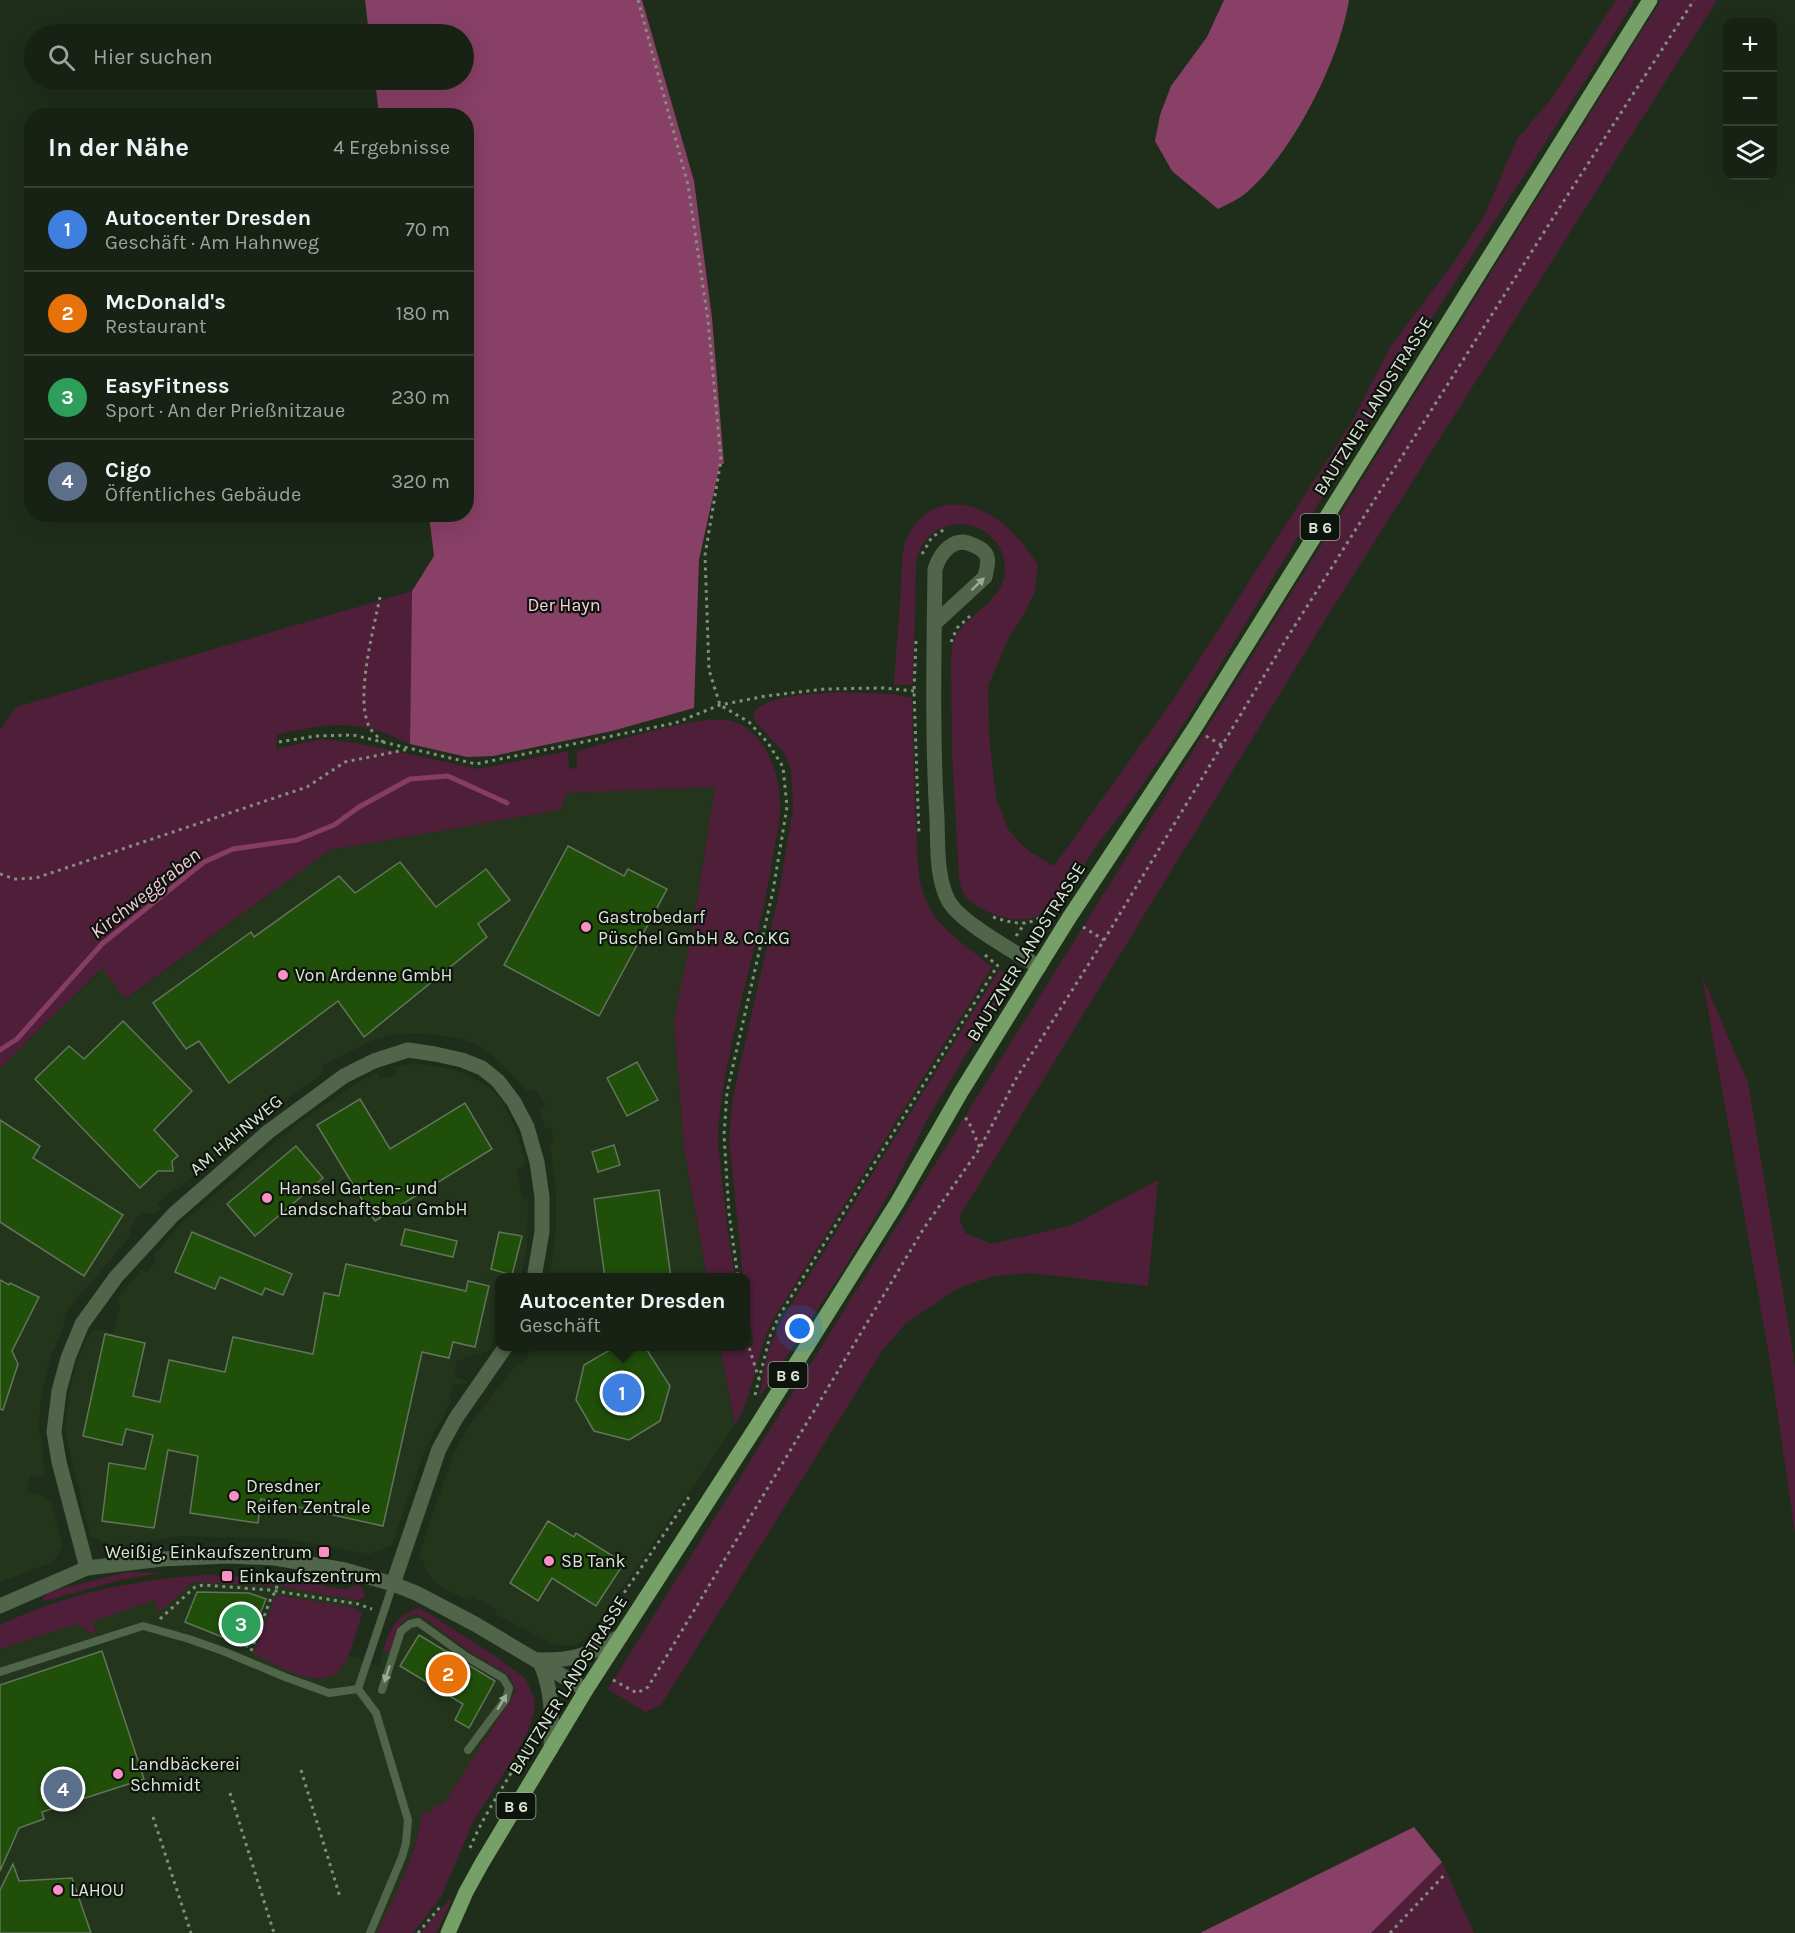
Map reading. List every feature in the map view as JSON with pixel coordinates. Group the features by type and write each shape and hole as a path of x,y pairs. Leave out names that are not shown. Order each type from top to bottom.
{"main road":[{"name":"BAUTZNER LANDSTRASSE","path":"448,1933 482,1863 586,1690 758,1424 871,1244 1069,918 1194,729 1650,0"}],"street":[{"path":"934,624 986,577 988,558 982,549 967,541 951,544 939,556 935,569 934,624 935,786 940,877 949,901 966,919 1039,968"},
{"name":"AM HAHNWEG","path":"87,1568 59,1462 54,1432 59,1390 68,1358 82,1324 116,1277 173,1215 268,1132 344,1076 374,1061 408,1050 462,1060 482,1068 498,1081 514,1102 527,1127 537,1162 542,1197 542,1232 535,1273"},
{"path":"393,1584 439,1449 456,1418 503,1351"},
{"path":"0,1606 87,1568 162,1559 229,1556 275,1558 345,1570 393,1584 436,1603 538,1660 586,1690"},
{"path":"538,1660 583,1657 621,1636"},
{"path":"538,1660 547,1678 550,1695 550,1749"}],"lane":[{"path":"358,1689 393,1584"},
{"path":"382,1690 401,1631 410,1623 418,1622 466,1657 503,1678 508,1688 506,1698 468,1750"},
{"path":"0,1672 143,1626 189,1639 329,1692 358,1689"},
{"path":"358,1689 376,1713 408,1820 402,1857 370,1933"}],"path":[{"path":"638,0 688,186 708,320 721,460 705,555 710,670 720,705 749,722 768,743 783,767 787,807 773,891 727,1092 724,1135 729,1213 737,1273"},
{"path":"614,1680 637,1693 648,1687 924,1228 980,1148 1017,1077 1104,940 1287,638 1694,0"},
{"path":"920,562 926,544 932,537 937,532 950,527"},
{"path":"380,597 366,670 364,707 370,729 385,743"},
{"path":"949,646 957,628 972,613"},
{"path":"279,742 316,736 353,735 476,764 675,723 720,705 766,696 825,690 883,688 914,691 916,631"},
{"path":"0,874 15,879 36,878 307,787 345,762 410,749"},
{"path":"987,915 1001,920 1025,922 1041,918 1051,907 1104,940"},
{"path":"755,1395 770,1336 779,1316 1025,922"},
{"path":"994,962 998,966"},
{"path":"952,1108 968,1120 980,1148"},
{"path":"750,1351 759,1380"},
{"path":"597,1632 691,1494"},
{"path":"247,1661 271,1598 276,1591 279,1575"},
{"path":"150,1628 198,1586 276,1591 358,1604 382,1613"},
{"path":"467,1855 483,1817 521,1756 536,1725"},
{"path":"301,1770 340,1897"},
{"path":"230,1793 274,1933"},
{"path":"153,1817 191,1933"},
{"path":"1390,1933 1446,1873"},
{"path":"418,1933 443,1904"}],"shaded area":[{"path":"1616,0 1635,0 1420,336 1207,687 1170,745 1094,849 1058,905 1051,901 1039,915 1021,920 998,916 977,906 963,893 959,875 952,753 951,657 957,634 1000,589 1005,570 1001,551 992,537 979,528 963,524 947,526 933,533 922,546 916,564 913,683 894,685 902,557 910,532 918,520 940,507 954,505 981,510 1008,528 1038,565 1035,591 1007,641 988,687 989,735 996,798 1008,829 1030,852 1054,866 1173,700 1353,420 1390,347 1454,262 1484,216 1517,139 1551,99"},
{"path":"1661,0 1717,0 1325,620 959,1217 965,1233 991,1244 1073,1225 1158,1180 1148,1286 1029,1273 994,1276 960,1287 906,1323 882,1351 661,1705 645,1712 608,1689"},
{"path":"412,591 410,744 375,730 339,725 313,727 277,735 276,749 321,739 356,743 479,769 568,751 569,769 577,768 577,751 633,736 700,721 732,721 744,726 754,734 769,756 778,782 780,813 759,929 727,1064 718,1133 725,1210 734,1273 706,1273 684,1148 674,1021 693,927 715,787 567,793 560,810 330,850 125,999 102,968 0,1068 0,730 16,707"},
{"path":"838,692 892,694 912,698 917,856 923,894 939,922 992,967 771,1323 747,1400 735,1425 721,1351 750,1351 753,1341 750,1322 750,1273 743,1273 729,1138 733,1096 778,898 793,808 791,769 784,753 756,722 753,714 768,702"},
{"path":"715,787 693,927 674,1021 684,1148 706,1273 549,1273 556,1227 556,1192 550,1144 555,1141 551,1127 546,1130 539,1111 546,1105 535,1089 527,1091 497,1059 476,1044 459,1038 418,1033 392,1034 373,1040 323,1065 323,1073 270,1111 262,1106 238,1128 242,1132 176,1191 174,1189 157,1204 161,1208 155,1214 140,1213 129,1231 131,1235 81,1292 63,1317 66,1320 50,1358 41,1399 39,1426 45,1473 39,1476 30,1475 26,1490 46,1497 51,1503 63,1546 53,1562 0,1582 0,1068 103,968 126,999 330,850 560,810 567,793"},
{"path":"999,970 1004,972 1006,983 1001,997 930,1114 892,1189 842,1272 759,1398 768,1351 782,1319"},
{"path":"1702,976 1748,1083 1793,1352 1795,1367 1795,1533 1769,1355"},
{"path":"414,1063 456,1070 489,1087 503,1103 515,1127 526,1164 517,1170 522,1197 528,1199 527,1247 522,1273 495,1273 495,1339 489,1350 456,1361 454,1376 467,1381 463,1385 453,1384 448,1399 452,1400 424,1452 392,1545 370,1554 286,1539 181,1536 115,1546 90,1536 65,1432 69,1392 77,1361 94,1329 113,1333 120,1308 117,1299 141,1270 148,1272 156,1262 153,1256 182,1223 297,1124 377,1072 381,1079 398,1074 395,1067"},
{"path":"531,1351 721,1351 735,1425 594,1628 574,1646 552,1644 495,1614 497,1610 473,1596 468,1601 434,1583 419,1555 454,1452 469,1426 515,1366 523,1365"},
{"path":"127,1572 160,1573 120,1580 41,1602 48,1592"},
{"path":"207,1575 275,1578 275,1586 193,1582 159,1612 155,1600 93,1621 96,1633 93,1634 77,1624 0,1649 0,1625 50,1605 127,1584"},
{"path":"275,1578 282,1578 281,1587 356,1600 355,1608 276,1595 254,1654 315,1680 342,1667 347,1655 379,1666 383,1650 388,1653 402,1621 412,1615 421,1616 469,1651 509,1675 515,1685 516,1691 443,1805 429,1814 422,1810 420,1830 402,1879 377,1933 0,1933 0,1649 77,1624 96,1632 92,1621 155,1600 159,1611 193,1582 275,1586"},
{"path":"282,1578 347,1590 355,1585 362,1587 365,1598 356,1600 281,1587"},
{"path":"276,1595 355,1608 362,1614 348,1655 342,1667 334,1675 312,1678 299,1675 253,1654"},
{"path":"420,1608 525,1678 534,1699 535,1709 518,1751 474,1820 441,1897 413,1933 377,1933 411,1858 422,1810 429,1814 436,1804 443,1805 516,1691 509,1675 469,1651 421,1616 412,1615 402,1621 389,1653 383,1650 399,1618"},
{"path":"1442,1862 1474,1933 1371,1933"},
{"path":"450,1899 452,1900 436,1933 422,1933 432,1919"}],"green space":[{"name":"Der Hayn","path":"365,0 642,0 694,181 712,318 724,464 720,464 699,560 694,708 612,731 493,756 467,757 410,744 412,591 434,556 430,522 474,522 474,108 378,108 376,90 474,90 474,24 368,24"},
{"path":"1224,0 1349,0 1335,51 1297,130 1264,175 1243,195 1218,209 1172,171 1155,141 1160,115 1171,86 1207,37"},
{"path":"1414,1827 1442,1862 1371,1933 1200,1933"}],"building":[{"name":"Gastrobedarf Püschel GmbH & Co.KG","path":"568,846 624,876 628,869 667,889 599,1016 504,965"},
{"name":"Von Ardenne GmbH","path":"400,862 436,907 486,869 510,900 478,924 487,937 364,1037 338,1001 229,1083 199,1041 186,1049 153,1003 251,932 254,937 339,876 355,893"},
{"path":"123,1021 192,1091 154,1130 178,1156 172,1161 173,1171 158,1171 140,1188 35,1079 69,1046 84,1059"},
{"path":"637,1062 658,1100 627,1116 607,1078"},
{"path":"360,1099 390,1149 465,1103 492,1149 375,1221 317,1125"},
{"path":"0,1120 40,1146 33,1158 123,1215 84,1276 0,1222"},
{"path":"614,1145 620,1165 598,1172 592,1152"},
{"name":"Hansel Garten- und Landschaftsbau GmbH","path":"296,1146 323,1178 255,1236 227,1204"},
{"path":"659,1190 670,1273 604,1273 594,1199"},
{"path":"405,1229 457,1241 453,1257 401,1245"},
{"path":"192,1232 292,1274 283,1295 265,1288 262,1295 220,1277 215,1289 175,1272"},
{"path":"499,1232 522,1236 513,1273 491,1269"},
{"path":"346,1264 466,1291 468,1281 489,1286 475,1347 453,1342 449,1358 422,1352 383,1526 261,1499 258,1523 190,1513 198,1456 168,1450 154,1528 102,1521 109,1463 145,1469 153,1435 126,1429 122,1445 83,1436 105,1334 145,1343 133,1396 160,1402 169,1360 225,1372 233,1337 313,1354 324,1293 339,1296"},
{"path":"0,1280 39,1297 12,1351 18,1364 3,1410 0,1409"},
{"path":"608,1351 648,1351 670,1386 660,1421 629,1440 594,1431 576,1400 584,1365"},
{"path":"548,1521 574,1537 576,1533 624,1563 596,1606 552,1578 538,1601 510,1583"},
{"path":"197,1592 249,1593 266,1599 247,1647 185,1622"},
{"path":"419,1635 495,1681 469,1728 455,1720 463,1704 400,1666"},
{"path":"102,1651 144,1779 42,1812 44,1819 19,1828 0,1871 0,1685"},
{"path":"13,1864 19,1881 72,1878 91,1933 0,1933 0,1890"}],"waterway":[{"name":"Kirchweggraben","path":"0,1050 17,1039 102,944 204,862 233,849 297,840 334,825 359,807 410,779 448,776 507,803"}],"place":[{"name":"Gastrobedarf Püschel GmbH & Co.KG","path":"586,927"},
{"name":"Von Ardenne GmbH","path":"283,975"},
{"name":"Hansel Garten- und Landschaftsbau GmbH","path":"267,1198"},
{"name":"Autocenter Dresden","path":"622,1393"},
{"name":"Dresdner Reifen Zentrale","path":"234,1496"},
{"name":"Weißig, Einkaufszentrum","path":"324,1552"},
{"name":"SB Tank","path":"549,1561"},
{"name":"Einkaufszentrum","path":"227,1576"},
{"name":"EasyFitness","path":"241,1624"},
{"name":"McDonald's","path":"448,1674"},
{"name":"Landbäckerei Schmidt","path":"118,1774"},
{"name":"Cigo","path":"63,1789"},
{"name":"LAHOU","path":"58,1890"}]}
